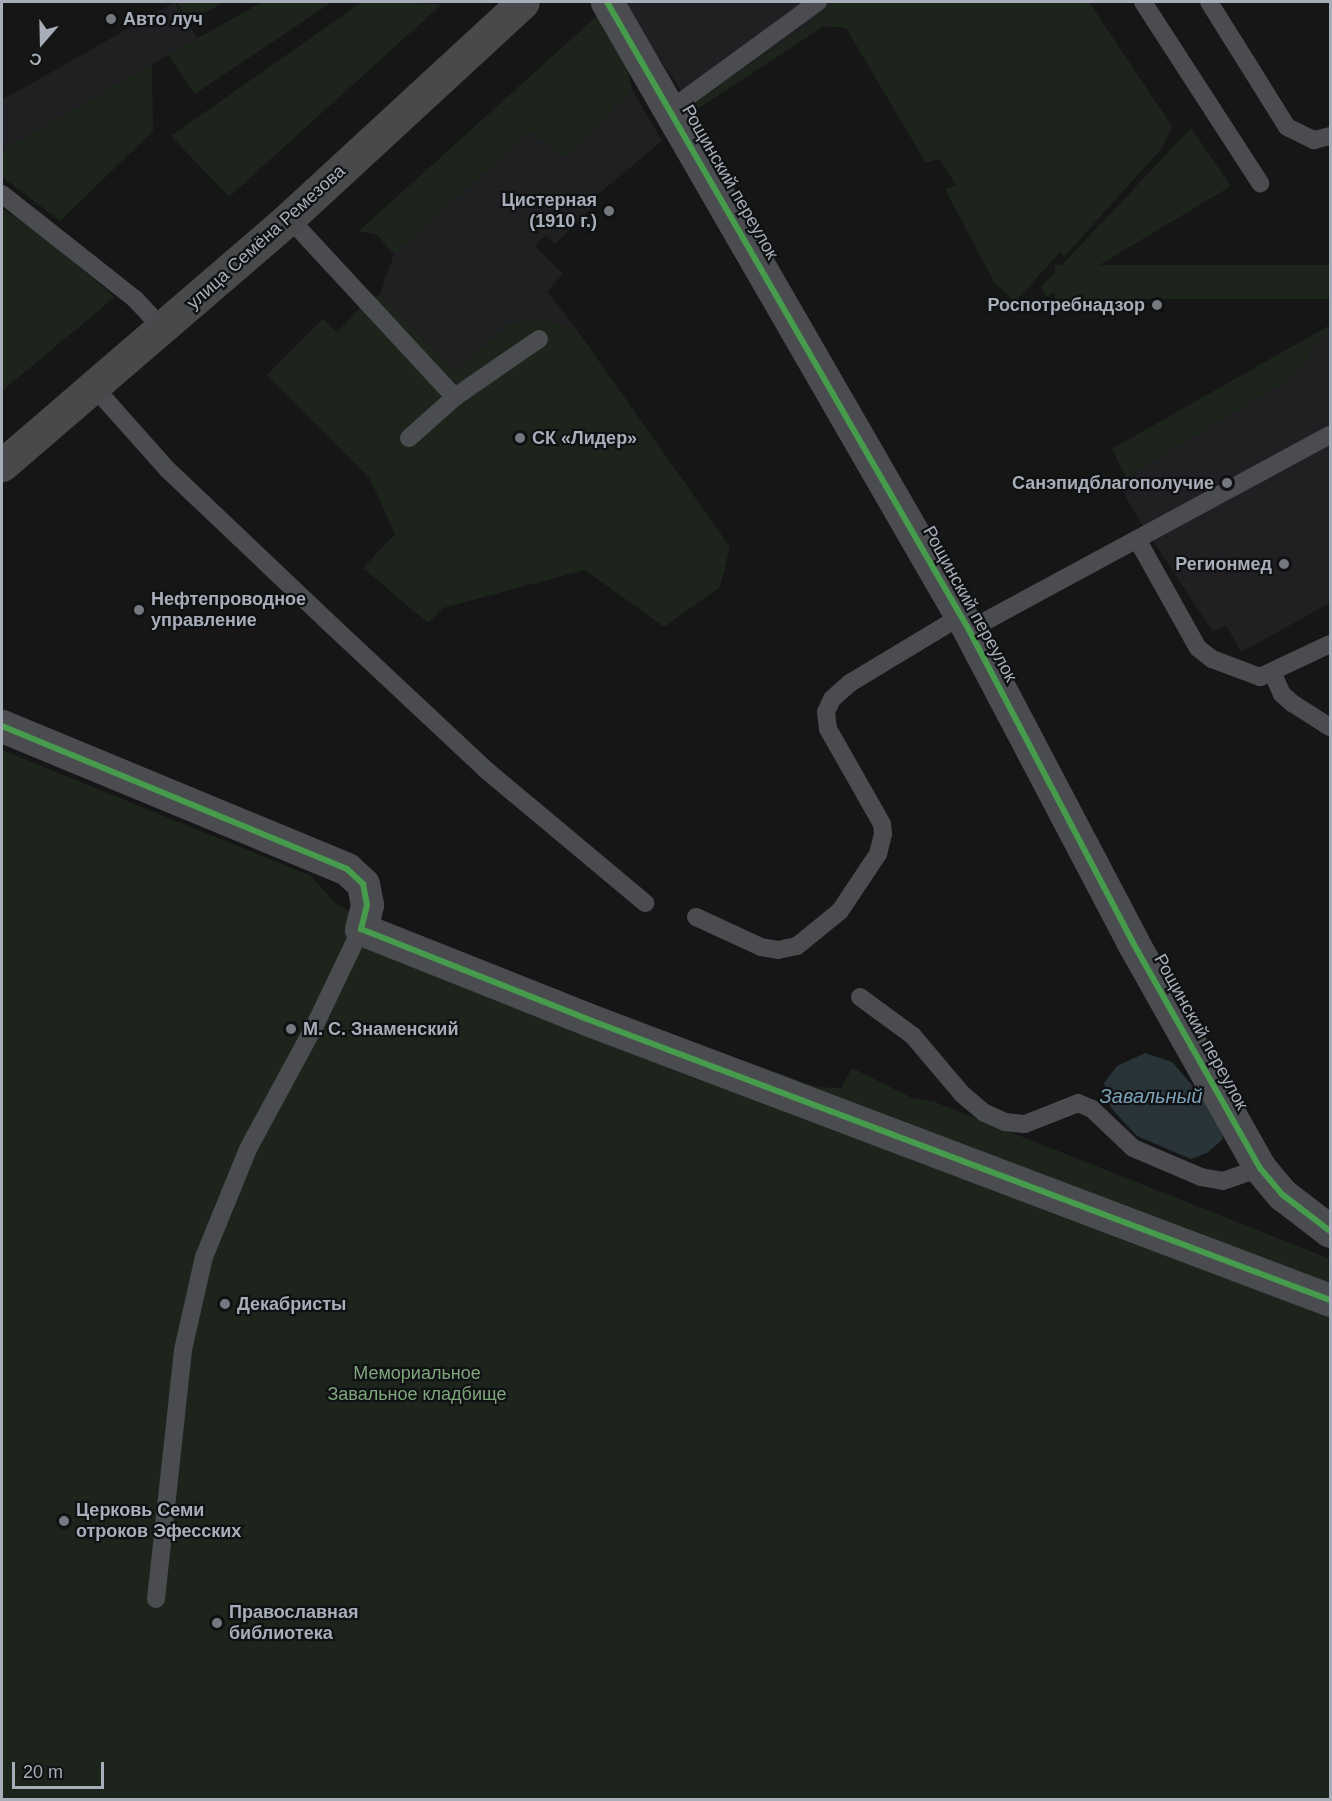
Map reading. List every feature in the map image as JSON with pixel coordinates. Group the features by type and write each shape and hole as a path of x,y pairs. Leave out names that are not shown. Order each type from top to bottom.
{"main road":[{"name":"улица Семёна Ремезова","path":"2,465 163,329 289,218 523,2"}],"street":[{"name":"Рощинский переулок","path":"607,2 671,109 965,623 1132,941 1260,1168 1319,1224"},
{"path":"2,726 347,869 363,884 367,905 361,929 587,1019 1330,1300"}],"lane":[{"path":"671,109 818,2"},
{"path":"1143,2 1260,183"},
{"path":"1209,2 1287,127 1314,140 1330,136"},
{"path":"2,194 135,299 163,329"},
{"path":"289,218 454,397"},
{"path":"409,438 454,397 539,339"},
{"path":"94,387 166,469 452,738 645,903"},
{"path":"696,917 761,946 778,950 797,946 840,911 878,854 883,834 882,824 828,729 826,712 832,699 850,683 965,623 1137,539 1330,435"},
{"path":"1137,539 1197,648 1242,674 1260,677 1273,674 1330,644"},
{"path":"1273,674 1292,703 1330,727"},
{"path":"156,1599 183,1350 204,1257 248,1149 331,995 361,929"},
{"path":"860,997 913,1036 962,1094 985,1113 1005,1122 1025,1124 1078,1103 1092,1109 1133,1148 1201,1177 1223,1181 1260,1168"}],"shaded area":[{"path":"175,2 197,38 2,151 2,100"},
{"path":"621,2 834,2 807,26 696,100 696,110 689,115 681,90"},
{"path":"627,68 632,89 662,141 590,201 591,209 555,244 546,235 535,246 563,274 547,291 577,330 543,318 510,323 456,373 380,294 394,254 377,235 359,231"},
{"name":"Санэпидблагополучие","path":"1330,325 1330,603 1241,652 1226,625 1213,632 1137,517 1122,490 1126,477 1112,449"}],"green space":[{"path":"177,2 225,2 188,22"},
{"path":"262,2 332,2 195,94 168,55"},
{"path":"362,2 442,4 229,197 171,136"},
{"path":"834,2 1089,2 1172,126 1162,148 1064,257 1061,251 1015,302 994,282 945,189 956,185 939,159 926,163 846,28 824,26 696,110 696,100 807,26"},
{"path":"598,15 627,68 632,89 565,157 530,132 394,254 377,235 359,231"},
{"path":"152,64 153,131 60,221 2,177 2,151"},
{"path":"1191,128 1231,186 1046,297 1041,287"},
{"path":"2,209 30,226 115,297 2,391"},
{"path":"1055,265 1330,265 1330,299 1055,299"},
{"name":"СК «Лидер»","path":"380,294 456,373 510,323 542,318 577,330 730,547 720,587 664,627 585,570 443,608 428,623 363,568 395,534 370,479 267,375 323,319 337,332 368,300"},
{"path":"1330,325 1294,377 1126,477 1112,449"},
{"name":"Мемориальное Завальное кладбище","path":"2,750 311,876 336,904 392,934 817,1087 841,1088 852,1068 912,1098 935,1102 1330,1259 1330,1799 2,1799"}],"water":[{"name":"Завальный","path":"1145,1053 1172,1062 1218,1115 1223,1139 1207,1153 1191,1159 1137,1136 1111,1108 1104,1083 1117,1066"}],"cycle path":[{"path":"607,2 969,630 1132,941 1260,1168 1283,1195 1330,1231"},
{"path":"2,726 347,869 363,884 367,905 361,929 587,1019 1330,1300"}],"place":[{"name":"Авто луч","path":"111,19"},
{"name":"Цистерная (1910 г.)","path":"609,211"},
{"name":"Роспотребнадзор","path":"1157,305"},
{"name":"СК «Лидер»","path":"520,438"},
{"name":"Санэпидблагополучие","path":"1227,483"},
{"name":"Регионмед","path":"1284,564"},
{"name":"Нефтепроводное управление","path":"139,610"},
{"name":"М. С. Знаменский","path":"291,1029"},
{"name":"Декабристы","path":"225,1304"},
{"name":"Церковь Семи отроков Эфесских","path":"64,1521"},
{"name":"Православная библиотека","path":"217,1623"}]}
